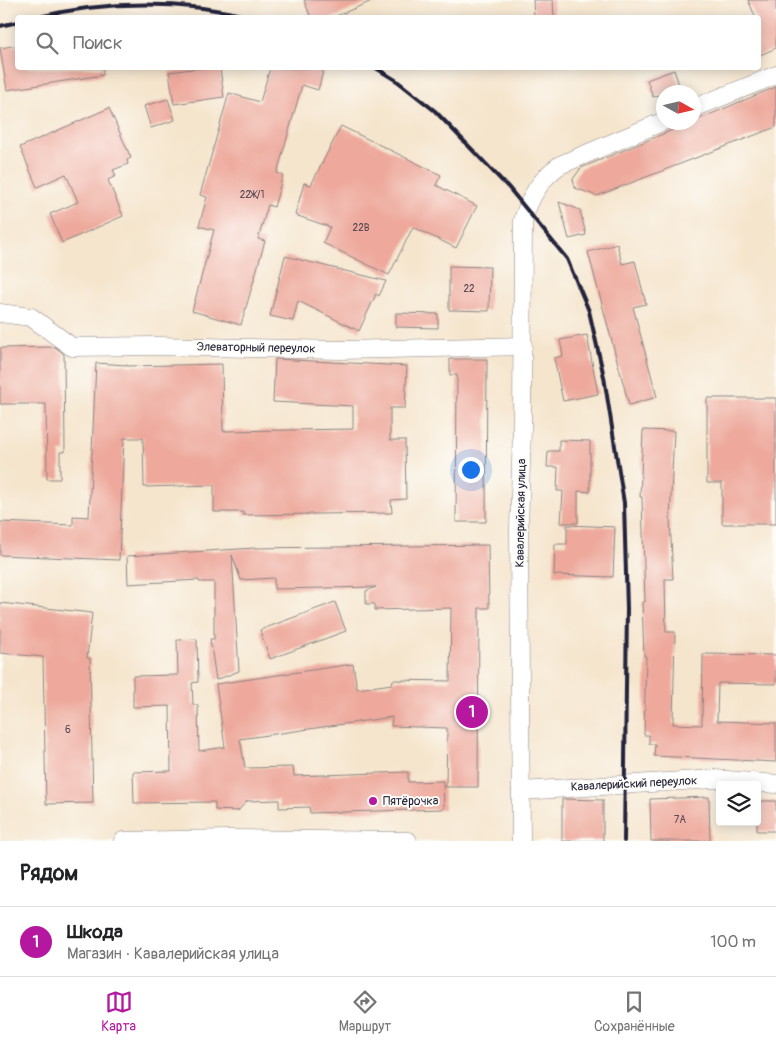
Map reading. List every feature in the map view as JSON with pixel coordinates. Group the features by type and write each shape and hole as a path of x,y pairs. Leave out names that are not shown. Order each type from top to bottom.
{"street":[{"path":"701,105 776,75"},
{"name":"Кавалерийская улица","path":"522,841 519,529 523,346 523,226 526,208 537,187 548,174 573,158 656,124"},
{"name":"Элеваторный переулок","path":"0,313 32,317 72,347 156,346 340,350 523,346"},
{"name":"Кавалерийский переулок","path":"522,791 714,780 776,784"},
{"path":"123,841 230,839 408,841"}],"building":[{"path":"304,0 374,0 339,15 310,15"},
{"path":"533,0 553,0 554,15 534,15"},
{"path":"748,0 776,0 776,48 761,55 761,15 755,15"},
{"path":"15,46 15,70 103,70 103,75 7,90 0,48"},
{"path":"220,70 224,97 174,104 169,72"},
{"path":"269,70 323,70 318,90 302,85 277,173 283,175 274,207 268,205 258,239 265,241 241,325 192,311 214,230 199,226 207,197 200,195 229,93 260,102"},
{"path":"674,70 679,85 656,85 656,96 653,97 647,80"},
{"path":"776,87 776,127 597,196 575,188 573,179 581,168 672,130 701,130 701,118"},
{"path":"168,99 175,120 151,128 144,106"},
{"path":"109,108 131,158 127,160 128,164 113,170 116,176 108,180 123,216 62,243 50,214 78,202 66,174 37,187 20,147"},
{"path":"341,126 441,175 436,185 477,206 456,248 413,227 389,275 323,243 330,227 295,215 304,183 311,185"},
{"path":"559,202 580,210 586,235 569,239"},
{"path":"617,244 622,264 635,261 646,304 633,307 657,397 629,405 588,252"},
{"path":"285,256 386,281 379,296 376,294 359,331 298,301 293,321 270,316"},
{"path":"449,266 490,267 489,311 449,310"},
{"path":"396,313 438,314 438,328 396,327"},
{"path":"587,335 598,394 563,401 554,358 563,356 560,340"},
{"path":"55,347 64,354 65,452 60,452 60,479 47,479 46,404 0,404 0,348"},
{"path":"275,359 407,366 405,408 390,408 390,440 405,440 406,499 391,500 392,513 243,515 243,512 214,512 214,485 144,487 143,438 124,438 119,560 0,555 0,522 73,525 73,516 89,517 96,363 127,366 222,364 223,431 353,429 353,406 273,402"},
{"path":"450,359 487,359 486,522 456,522 457,375 450,375"},
{"path":"707,398 776,398 776,524 722,524 722,483 707,483"},
{"path":"643,430 674,431 670,519 673,579 665,579 666,632 675,632 673,724 702,725 703,654 776,655 776,684 718,683 717,721 776,723 776,762 654,756 655,744 649,744 649,735 644,735 646,656 644,656 642,602 645,602 642,497 640,497"},
{"path":"559,440 590,441 590,492 578,491 578,523 561,523 563,491 557,491 558,467 547,467 548,451 559,451"},
{"path":"567,525 615,527 613,577 554,575 555,544 567,544"},
{"path":"488,545 489,608 479,608 478,787 446,787 447,728 391,726 392,717 240,739 245,768 293,767 294,776 408,772 408,782 443,781 444,809 310,813 309,807 279,808 279,800 247,801 238,811 215,810 215,802 134,803 133,772 171,771 170,706 133,707 133,676 178,675 177,640 197,639 198,682 192,683 193,705 198,705 199,751 225,747 216,684 353,664 357,689 392,684 393,680 450,681 451,608 375,610 375,604 366,604 366,591 376,587 274,589 274,578 241,580 232,555 239,671 216,680 210,639 214,639 214,582 199,582 199,580 128,584 127,556 255,548"},
{"path":"335,602 346,631 270,659 260,630"},
{"path":"0,603 92,613 87,658 90,658 93,803 46,804 43,657 0,653"},
{"path":"709,797 710,841 651,841 650,799"},
{"path":"562,799 603,800 603,841 562,841"},
{"path":"761,801 776,801 776,831 757,831 757,826 761,826"}],"railway":[{"path":"48,15 89,8 145,4 201,8 242,15"},
{"path":"0,26 15,23"},
{"path":"379,70 397,81 435,111 509,188 567,259 589,311 604,377 624,503 627,609 624,841"}],"place":[{"name":"Шкода","path":"472,712"},
{"name":"Пятёрочка","path":"373,801"}]}
